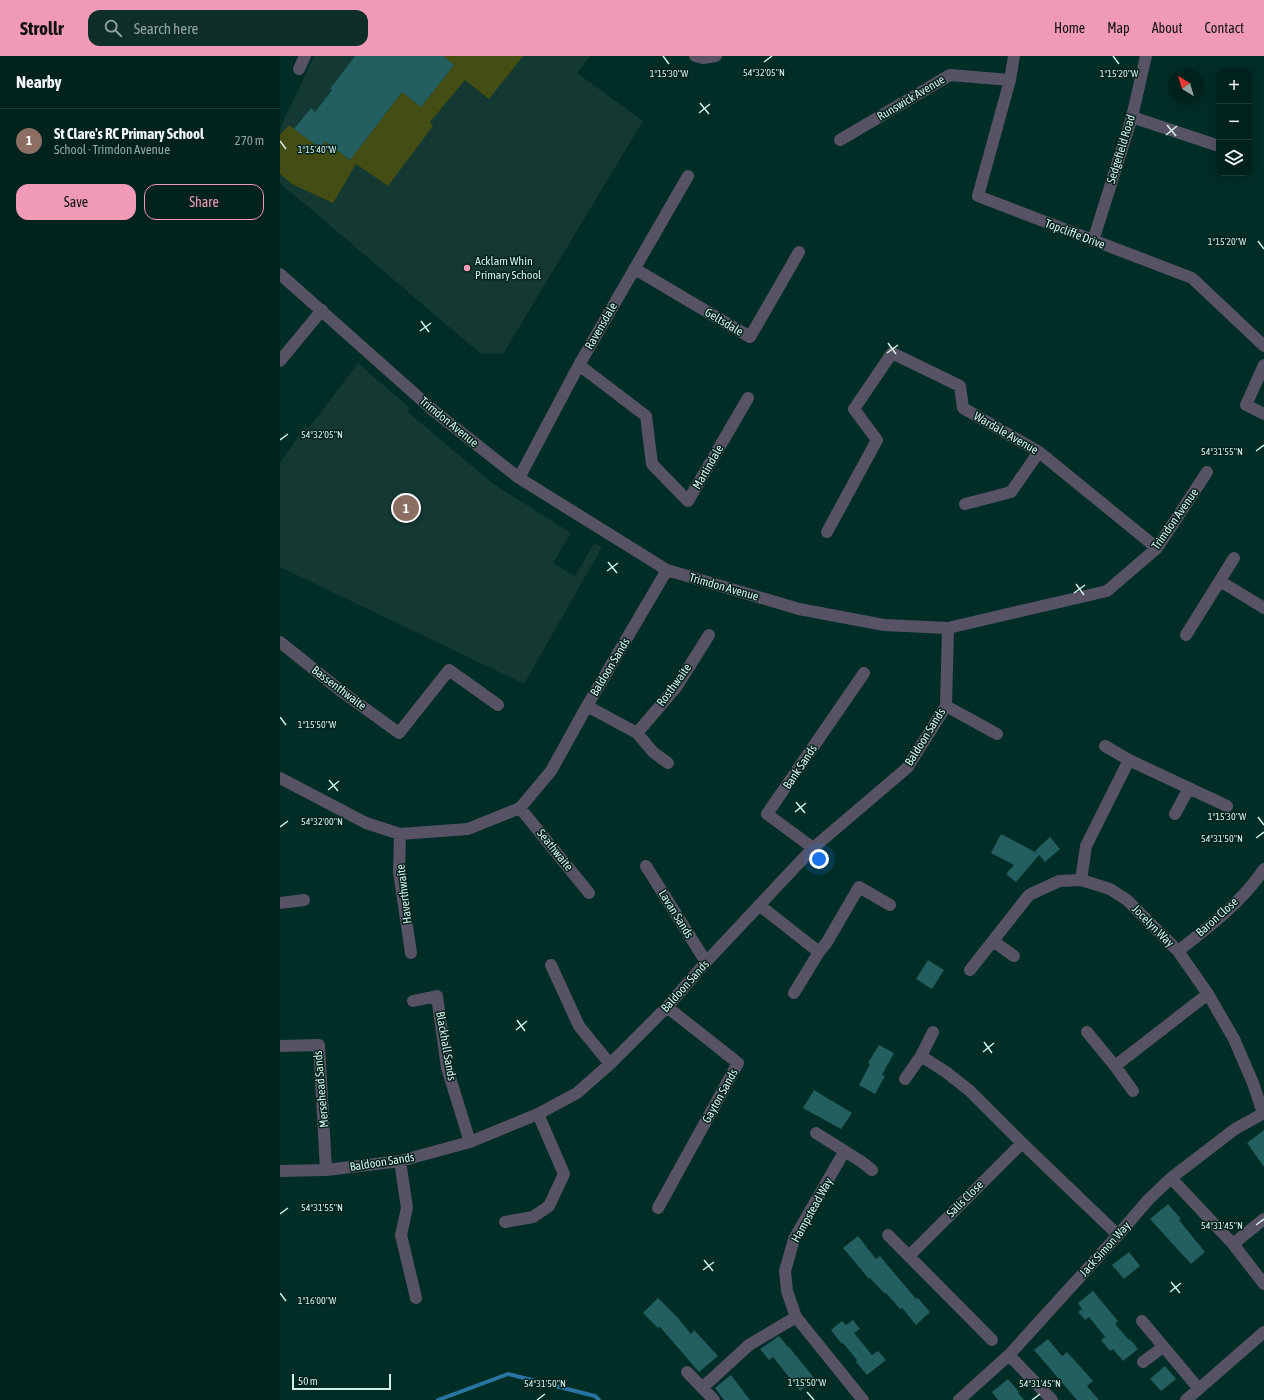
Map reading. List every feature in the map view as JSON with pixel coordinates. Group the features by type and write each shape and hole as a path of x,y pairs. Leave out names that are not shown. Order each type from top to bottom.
{"street":[{"path":"299,69 305,56"},
{"path":"695,56 703,58 716,56"},
{"path":"1010,80 1014,56"},
{"name":"Sedgefield Road","path":"1093,241 1132,117 1146,56"},
{"name":"Runswick Avenue","path":"840,140 950,75 1010,80"},
{"name":"Topcliffe Drive","path":"1010,80 978,196 1192,278 1264,346"},
{"path":"1132,117 1216,145"},
{"name":"Ravensdale","path":"518,478 578,365 688,176"},
{"name":"Geltsdale","path":"635,269 750,337 799,252"},
{"name":"Trimdon Avenue","path":"280,274 434,411 518,478 667,570 798,609 884,625 948,628 1107,591 1157,548 1207,472"},
{"path":"280,362 322,310"},
{"name":"Wardale Avenue","path":"827,532 877,440 854,408 892,352 960,386 963,408 1039,452 1157,548"},
{"path":"1264,364 1246,404 1264,414"},
{"name":"Martindale","path":"578,365 646,416 652,464 688,501 748,398"},
{"path":"965,504 1011,492 1039,452"},
{"path":"1186,635 1234,558"},
{"name":"Baldoon Sands","path":"280,778 366,822 400,834 468,829 520,808 551,771 587,706 667,570"},
{"path":"1220,581 1264,608"},
{"name":"Baldoon Sands","path":"280,1171 326,1170 400,1161 470,1142 538,1114 577,1093 610,1064 667,1007 706,962 813,848 907,768 946,706 948,628"},
{"name":"Rosthwaite","path":"637,733 677,686 709,635"},
{"name":"Bassenthwaite","path":"280,642 341,691 399,733 449,670 498,705"},
{"name":"Bank Sands","path":"813,848 767,814 864,673"},
{"path":"587,706 637,733 653,752 668,763"},
{"path":"946,706 997,734"},
{"path":"1105,746 1129,760 1227,806"},
{"path":"1082,880 1086,846 1129,760"},
{"path":"1175,814 1189,788"},
{"name":"Seathwaite","path":"520,808 589,893"},
{"name":"Haverthwaite","path":"400,834 399,872 411,953"},
{"name":"Lavan Sands","path":"646,866 706,962"},
{"name":"Baron Close","path":"1178,951 1260,886 1264,869"},
{"name":"Jocelyn Way","path":"970,970 1029,895 1059,881 1082,880 1110,889 1127,900 1178,951 1208,994 1234,1039 1264,1113"},
{"path":"794,993 819,952 827,942 859,887 890,906"},
{"path":"280,903 304,900"},
{"path":"759,905 819,952"},
{"path":"993,941 1014,956"},
{"path":"551,964 579,1026 610,1064"},
{"path":"1116,1066 1208,994"},
{"name":"Blackhall Sands","path":"414,1001 437,996 447,1068 470,1142"},
{"name":"Gayton Sands","path":"658,1208 738,1063 667,1007"},
{"path":"905,1079 921,1056 933,1032"},
{"path":"1088,1032 1116,1066 1133,1091"},
{"name":"Mersehead Sands","path":"280,1046 320,1045 326,1170"},
{"path":"921,1056 946,1072 970,1091 1118,1235"},
{"name":"Jack Simon Way","path":"960,1400 1009,1355 1148,1200 1170,1178 1235,1129 1264,1113"},
{"path":"505,1222 533,1217 549,1206 564,1174 538,1114"},
{"path":"816,1133 872,1170"},
{"name":"Salis Close","path":"909,1256 1022,1143"},
{"name":"Hampstead Way","path":"844,1152 794,1239 784,1271 787,1291 796,1316 863,1400"},
{"path":"400,1161 407,1208 401,1235 416,1298"},
{"path":"1170,1178 1233,1244 1264,1284"},
{"path":"1233,1244 1264,1219"},
{"path":"888,1235 992,1340"},
{"path":"702,1388 749,1345 796,1316"},
{"path":"1142,1321 1199,1389"},
{"path":"1186,1400 1264,1332"},
{"path":"1143,1362 1163,1347"},
{"path":"1009,1355 1052,1400"},
{"path":"687,1372 714,1400"}],"shaded area":[{"name":"Acklam Whin Primary School","path":"314,56 590,56 577,73 643,121 503,354 481,354 280,183 280,128"},
{"path":"358,363 410,408 407,411 492,483 571,533 553,563 575,576 594,543 602,547 524,684 280,567 280,463 305,426 309,428"}],"green space":[{"path":"443,56 523,56 489,99 465,80 430,122 433,126 388,186 356,164 333,203 292,184 280,174 280,135 289,125 320,148 325,141 350,160 402,92 421,107 454,65"}],"building":[{"path":"355,56 443,56 454,65 421,107 402,92 350,160 325,141 320,148 294,129 311,108 315,112"},
{"path":"1001,834 1037,853 1035,851 1050,837 1060,849 1045,862 1039,855 1016,882 1006,874 1014,865 991,853"},
{"path":"928,960 944,970 932,989 916,979"},
{"path":"879,1045 894,1053 882,1075 885,1076 875,1094 859,1085 870,1064 868,1063"},
{"path":"814,1090 852,1113 841,1129 803,1108"},
{"path":"1264,1130 1264,1167 1247,1143"},
{"path":"1168,1204 1205,1252 1191,1264 1150,1219"},
{"path":"858,1236 876,1259 880,1256 916,1299 918,1298 930,1312 916,1325 902,1308 900,1309 886,1293 885,1294 870,1278 869,1279 843,1248"},
{"path":"1129,1252 1140,1266 1124,1279 1112,1265"},
{"path":"1093,1291 1118,1321 1115,1324 1138,1349 1123,1361 1113,1349 1110,1351 1101,1340 1105,1337 1089,1317 1085,1320 1078,1312 1082,1309 1078,1303"},
{"path":"658,1298 678,1318 691,1334 694,1330 718,1356 699,1372 660,1327 658,1328 643,1313"},
{"path":"853,1320 860,1329 854,1333 872,1355 878,1351 886,1360 867,1375 856,1362 857,1360 831,1330 842,1321 846,1325"},
{"path":"779,1336 815,1379 800,1391 773,1357 769,1360 760,1349"},
{"path":"1048,1339 1062,1356 1067,1352 1093,1381 1087,1386 1099,1400 1077,1400 1034,1350"},
{"path":"1165,1366 1176,1379 1161,1391 1150,1379"},
{"path":"731,1375 750,1400 724,1400 715,1388"},
{"path":"1008,1379 1024,1400 998,1400 992,1392"}],"waterway":[{"path":"438,1400 508,1374 595,1396 599,1400"}],"place":[{"name":"Acklam Whin Primary School","path":"467,268"},
{"name":"St Clare's RC Primary School","path":"406,508"}]}
